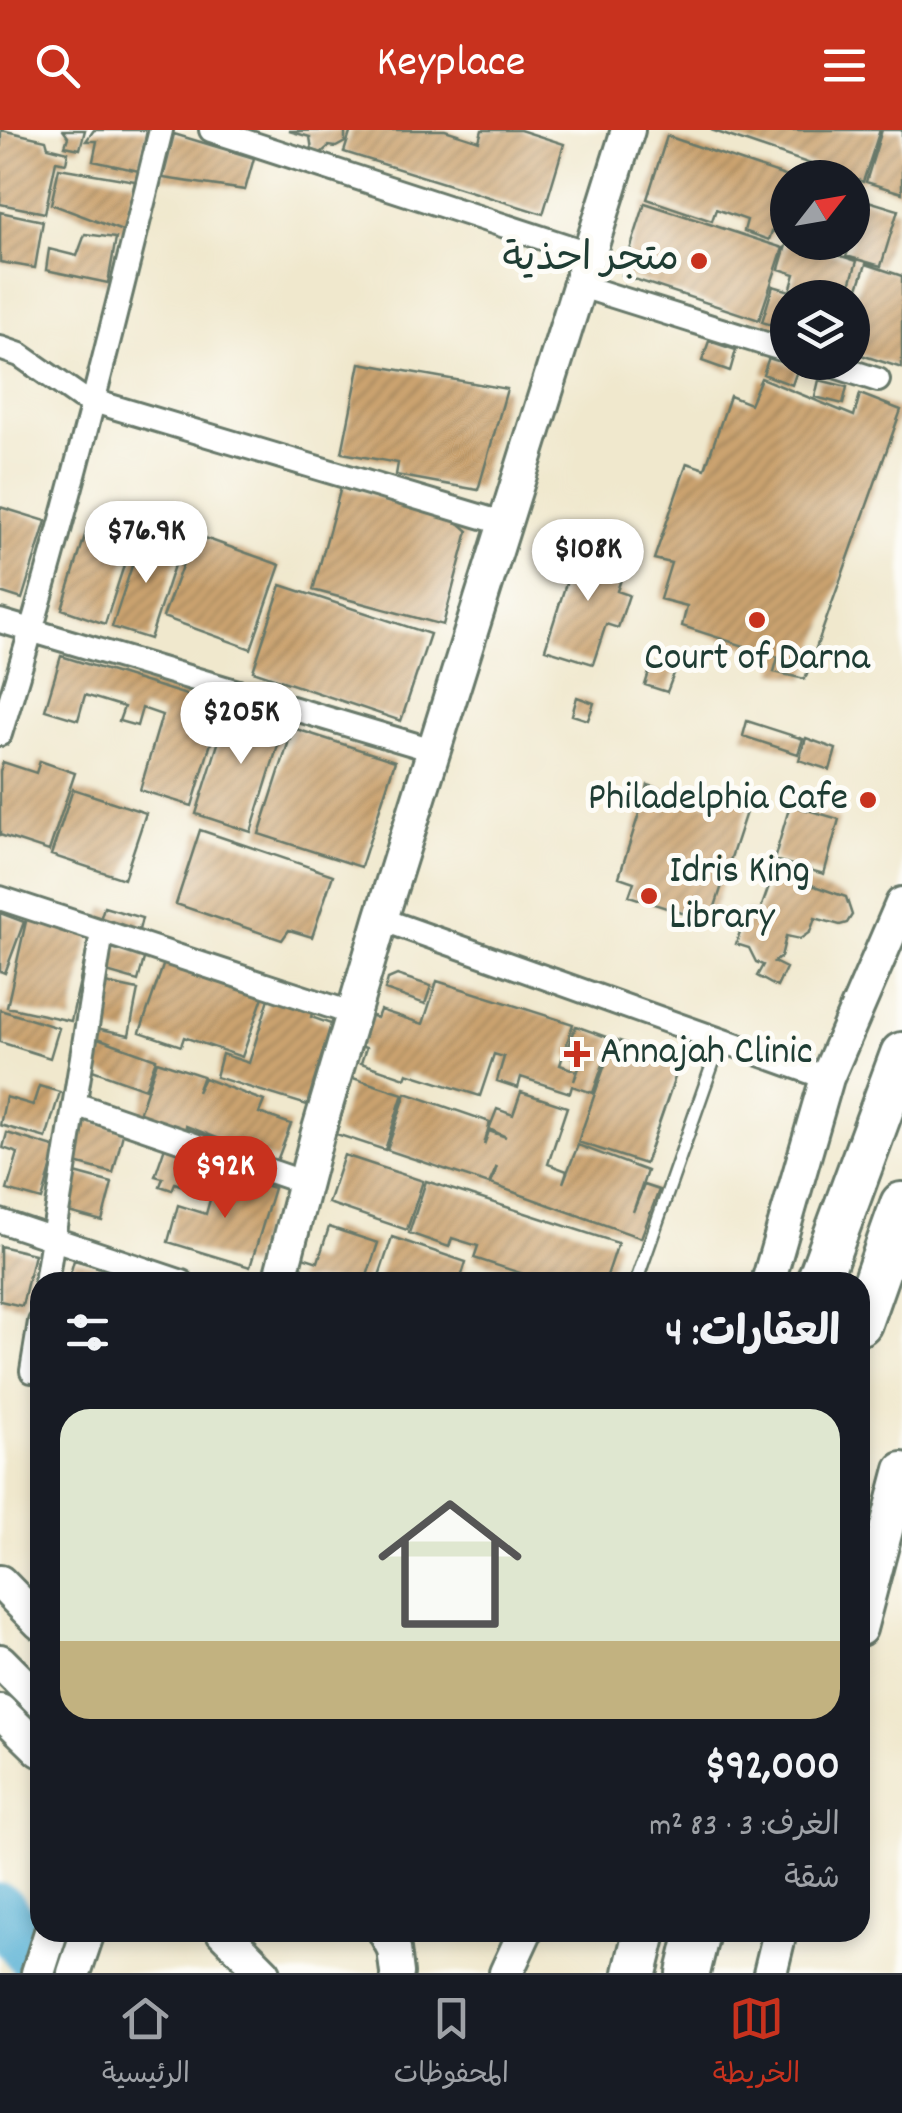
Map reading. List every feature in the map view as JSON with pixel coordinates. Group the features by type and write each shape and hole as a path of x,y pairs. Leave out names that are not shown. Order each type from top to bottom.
{"highway":[{"path":"821,1272 902,1054"},
{"path":"870,1294 896,1219"},
{"path":"635,1973 643,1942"},
{"path":"688,1973 696,1942"}],"street":[{"path":"0,734 95,401 161,130"},
{"path":"211,130 588,253"},
{"path":"282,1272 382,919 628,130"},
{"path":"578,285 770,346"},
{"path":"0,348 20,355 65,388 95,401 506,524"},
{"path":"870,377 878,380"},
{"path":"0,621 436,752"},
{"path":"0,898 354,1014"},
{"path":"771,1272 827,1078 902,904"},
{"path":"382,919 827,1078"},
{"path":"48,1272 102,932"},
{"path":"75,1104 306,1183"},
{"path":"0,1221 152,1272"},
{"path":"870,1591 902,1469"},
{"path":"0,1566 30,1588"},
{"path":"0,1582 30,1613"},
{"path":"0,1662 30,1691"},
{"path":"0,1711 30,1740"},
{"path":"38,1973 48,1942"},
{"path":"74,1973 85,1942"},
{"path":"233,1942 264,1973"},
{"path":"390,1942 397,1973"},
{"path":"506,1973 520,1942"},
{"path":"770,1973 778,1942"}],"lane":[{"path":"640,1272 721,1040"}],"building":[{"path":"1,130 46,140 48,147 68,152 66,163 56,161 45,213 0,204"},
{"path":"63,130 85,130 80,149 65,146 68,137"},
{"path":"94,130 147,130 139,171 93,161 97,141 86,141"},
{"path":"345,130 345,142 329,146 321,153 312,150 310,137 289,131"},
{"path":"351,130 445,130 479,141 482,130 520,130 564,144 543,214 344,152"},
{"path":"711,130 880,130 870,161 799,160"},
{"path":"882,130 902,130 902,193 870,183 870,169"},
{"path":"174,134 254,158 245,190 163,178"},
{"path":"667,136 770,171 770,237 769,240 744,231 747,220 716,209 712,221 647,199"},
{"path":"59,168 135,181 125,232 51,204"},
{"path":"870,201 898,210 881,266 860,260 870,260"},
{"path":"645,203 770,244 770,260 779,260 759,320 622,275"},
{"path":"0,212 43,221 35,268 0,262"},
{"path":"85,234 116,238 108,283 46,270 49,249 77,256"},
{"path":"782,260 857,261 851,280 793,280 795,274 779,269"},
{"path":"866,264 902,276 902,368 870,358 870,280 861,280"},
{"path":"770,296 770,324 762,322"},
{"path":"709,341 736,350 730,371 702,361"},
{"path":"769,357 770,357 770,377 763,374"},
{"path":"360,363 507,389 478,490 396,475 398,463 342,453"},
{"path":"761,378 854,416 860,394 901,410 805,679 774,672 778,657 682,626 687,606 660,599 671,563 654,559 687,463 705,469 730,396 750,404"},
{"path":"819,380 847,387 843,404 815,397"},
{"path":"341,487 453,518 468,531 443,625 313,590"},
{"path":"0,507 46,521 22,599 0,592"},
{"path":"88,526 132,541 105,624 62,609"},
{"path":"143,532 181,544 150,639 112,627"},
{"path":"194,534 280,565 251,649 163,617"},
{"path":"579,543 628,559 617,591 629,595 618,628 606,624 593,664 545,649"},
{"path":"281,585 430,634 401,721 253,671"},
{"path":"61,656 222,706 192,806 140,790 162,715 142,708 137,726 119,721 124,707 85,695 78,720 45,710"},
{"path":"652,663 675,671 667,692 645,685"},
{"path":"577,697 594,703 588,720 572,715"},
{"path":"231,702 286,719 251,832 196,814"},
{"path":"747,721 803,739 798,754 743,736"},
{"path":"293,728 395,761 361,867 259,834"},
{"path":"806,738 836,749 830,770 799,760"},
{"path":"40,761 75,773 49,851 0,835 3,762 36,773"},
{"path":"648,785 708,804 713,788 750,800 710,922 629,896 634,882 619,877"},
{"path":"73,789 146,813 124,879 51,855"},
{"path":"790,805 839,819 824,874 774,860"},
{"path":"200,830 333,875 312,937 289,930 282,940 176,904"},
{"path":"774,872 846,897 852,915 840,925 815,918 810,932 800,939 786,936 781,957 774,962 786,968 777,987 757,976 763,965 756,962 749,948 736,944 747,910 759,914"},
{"path":"104,907 142,918 138,934 99,923"},
{"path":"0,913 24,922 5,973 0,971"},
{"path":"27,917 91,931 71,1021 7,1007"},
{"path":"110,945 145,955 138,981 103,971"},
{"path":"166,957 265,991 242,1057 184,1037 181,1046 140,1032"},
{"path":"397,975 431,986 425,1004 385,990 388,979"},
{"path":"437,981 573,1024 560,1065 577,1071 574,1081 582,1060 566,1055 576,1026 612,1039 593,1093 572,1086 570,1093 521,1077 518,1088 497,1081 504,1057 494,1054 480,1096 361,1063 366,1048 360,1046 370,1015 377,1018 380,1010 423,1024"},
{"path":"105,983 138,990 129,1035 96,1028"},
{"path":"271,992 314,1005 311,1017 331,1024 307,1105 216,1077 222,1054 249,1063"},
{"path":"0,1010 59,1028 50,1058 0,1042"},
{"path":"95,1037 156,1059 145,1089 84,1067"},
{"path":"614,1039 680,1063 645,1164 578,1142"},
{"path":"157,1061 203,1076 197,1092 204,1078 264,1101 259,1113 291,1124 277,1161 186,1126 185,1130 139,1114"},
{"path":"353,1078 403,1094 385,1150 336,1134"},
{"path":"39,1086 60,1092 46,1138 0,1125 6,1097 33,1105"},
{"path":"521,1092 567,1107 548,1164 567,1171 563,1183 578,1145 647,1171 633,1212 644,1185 659,1190 641,1238 491,1184 497,1166 489,1184 387,1150 406,1093 490,1122 484,1145 489,1131 506,1137 489,1129 497,1109 513,1115"},
{"path":"79,1118 124,1130 113,1173 68,1161"},
{"path":"7,1133 57,1148 42,1200 7,1190 18,1153 3,1148"},
{"path":"168,1138 213,1154 206,1177 198,1174 193,1190 175,1183 172,1190 160,1186 163,1178 155,1176"},
{"path":"344,1155 423,1181 407,1230 328,1203"},
{"path":"218,1171 274,1188 250,1267 168,1242 178,1205 206,1214"},
{"path":"75,1173 112,1183 102,1221 65,1211"},
{"path":"426,1181 618,1243 608,1272 517,1272 474,1258 478,1246 452,1238 449,1247 409,1233"},
{"path":"329,1227 378,1243 368,1272 299,1272 303,1257 318,1262"},
{"path":"392,1237 466,1262 463,1272 380,1272"},
{"path":"0,1246 34,1254 22,1306 0,1301"},
{"path":"74,1260 117,1272 71,1272"}],"waterway":[{"path":"0,1911 48,1973"}],"place":[{"name":"متجر احذية","path":"699,261"},
{"name":"Court of Darna","path":"757,620"},
{"name":"Philadelphia Cafe","path":"868,800"},
{"name":"Idris King Library","path":"649,896"},
{"name":"Annajah Clinic","path":"577,1054"}]}
